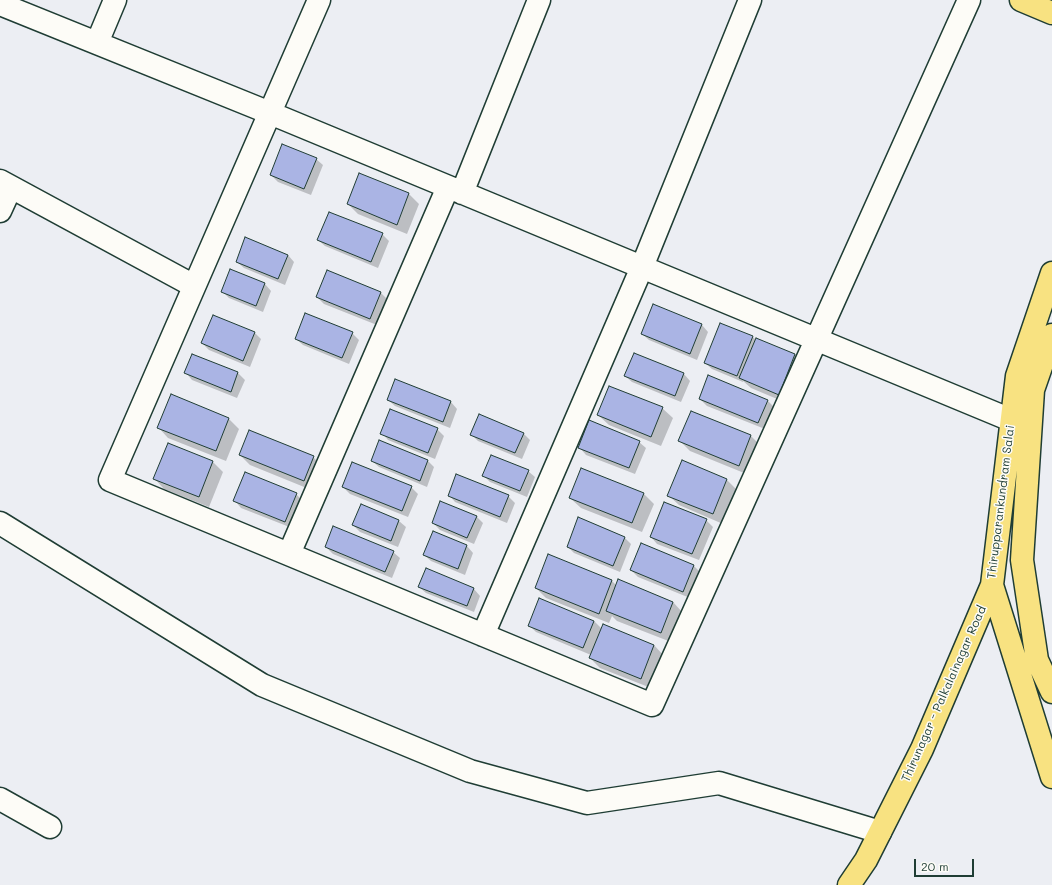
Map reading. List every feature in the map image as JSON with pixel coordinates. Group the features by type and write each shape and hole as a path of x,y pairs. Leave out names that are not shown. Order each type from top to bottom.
{"main road":[{"path":"1021,0 1052,13"},
{"name":"Thirupparankundram Salai","path":"1052,273 1016,376 992,586 1052,777"},
{"name":"Thirupparankundram Salai","path":"1052,335 1033,390 1022,560 1037,660 1052,692"},
{"name":"Thirunagar - Palkalainagar Road","path":"849,885 866,860 922,749 992,586"}],"street":[{"path":"97,44 115,0"},
{"path":"319,0 110,480 652,705 969,0"},
{"path":"289,554 455,190 539,0"},
{"path":"483,635 642,267 750,0"},
{"path":"0,4 270,113 1011,420"},
{"path":"0,211 6,184 194,286"},
{"path":"0,524 262,685 470,771 587,803 718,783 880,832"},
{"path":"0,799 50,826"}],"building":[{"path":"282,144 317,158 304,189 270,175"},
{"path":"359,173 409,193 397,225 347,204"},
{"path":"329,212 383,233 371,262 317,240"},
{"path":"245,237 288,255 278,279 236,262"},
{"path":"230,269 265,283 256,306 221,292"},
{"path":"327,270 381,292 370,319 316,297"},
{"path":"653,304 702,324 690,354 641,334"},
{"path":"305,313 353,332 342,358 295,339"},
{"path":"213,315 255,332 243,361 201,343"},
{"path":"720,323 753,336 737,376 704,363"},
{"path":"756,338 795,354 779,395 739,378"},
{"path":"634,353 684,373 675,396 624,376"},
{"path":"192,354 238,372 231,392 184,373"},
{"path":"708,375 768,400 758,423 699,399"},
{"path":"395,379 451,401 443,422 387,400"},
{"path":"609,386 663,407 651,437 597,415"},
{"path":"171,394 229,418 216,451 157,428"},
{"path":"390,409 438,428 428,453 380,434"},
{"path":"691,411 751,435 739,466 678,441"},
{"path":"479,414 524,433 515,453 470,435"},
{"path":"589,420 640,441 629,468 578,448"},
{"path":"249,430 314,456 304,481 239,455"},
{"path":"379,440 428,460 420,481 371,461"},
{"path":"168,443 213,461 199,497 153,479"},
{"path":"491,455 529,470 520,491 482,476"},
{"path":"682,460 727,479 713,514 667,496"},
{"path":"352,462 412,486 402,511 342,487"},
{"path":"581,468 644,493 632,523 569,498"},
{"path":"245,472 297,493 285,522 233,501"},
{"path":"456,474 509,495 500,517 448,496"},
{"path":"440,501 477,516 467,538 432,523"},
{"path":"664,502 707,519 692,554 650,537"},
{"path":"361,504 399,520 391,541 352,525"},
{"path":"578,517 625,537 613,566 567,547"},
{"path":"333,526 394,551 385,572 325,547"},
{"path":"433,531 467,545 458,569 423,555"},
{"path":"641,543 694,565 683,592 630,570"},
{"path":"548,554 612,580 599,614 535,588"},
{"path":"426,568 474,588 467,606 418,587"},
{"path":"618,579 673,602 661,633 606,611"},
{"path":"539,598 594,621 583,648 528,626"},
{"path":"603,624 654,645 641,679 589,658"}]}
